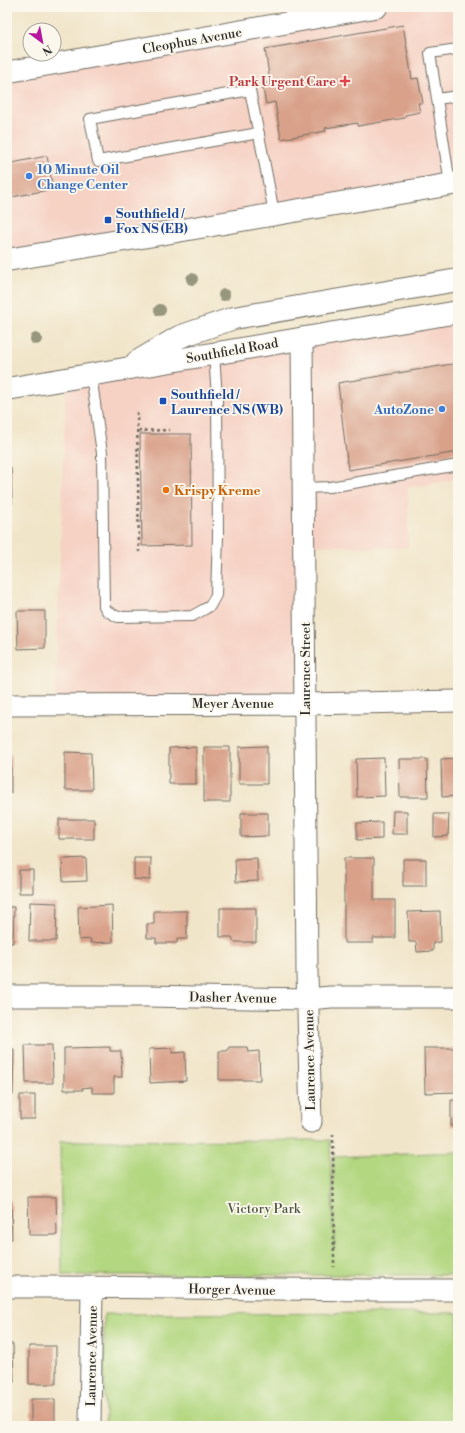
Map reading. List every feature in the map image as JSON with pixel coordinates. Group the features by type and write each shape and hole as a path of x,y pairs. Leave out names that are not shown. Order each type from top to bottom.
{"highway":[{"path":"7,260 454,184"},
{"path":"126,369 179,337 234,318 458,280"},
{"name":"Southfield Road","path":"7,389 458,312"}],"street":[{"name":"Cleophus Avenue","path":"7,72 377,7"},
{"name":"Laurence Street","path":"302,338 304,704 308,999"},
{"name":"Meyer Avenue","path":"7,705 304,704 458,701"},
{"name":"Dasher Avenue","path":"7,996 146,996 308,999 331,997 458,997"},
{"name":"Laurence Avenue","path":"308,999 311,1122"},
{"name":"Horger Avenue","path":"7,1287 334,1291 458,1290"},
{"name":"Laurence Avenue","path":"90,1426 92,1287"}],"lane":[{"path":"454,184 437,99 430,53 458,49"},
{"path":"259,133 98,161 90,119 250,90 259,133 274,214"},
{"path":"437,99 458,96"},
{"path":"91,374 102,453 104,606 107,611 118,617 192,616 210,606 216,595 218,528 214,353"},
{"path":"303,488 330,486 458,465"}],"path":[{"path":"137,412 139,552"},
{"path":"138,431 169,430"},
{"path":"333,1134 334,1291"}],"shaded area":[{"path":"377,7 458,7 458,183 7,260 7,72"},
{"path":"458,312 458,479 408,488 408,548 304,545 305,704 55,704 66,379"}],"green space":[{"name":"Victory Park","path":"330,1140 334,1249 333,1157 458,1152 458,1275 62,1275 60,1141"},
{"path":"458,1313 458,1426 105,1426 104,1314"}],"building":[{"name":"Park Urgent Care","path":"403,25 412,79 418,78 423,103 418,103 420,112 405,115 405,118 358,126 358,123 325,128 326,131 281,139 275,102 266,104 262,84 270,82 265,49"},
{"name":"10 Minute Oil Change Center","path":"47,156 53,189 7,198 7,164"},
{"path":"458,363 458,452 348,470 338,383"},
{"name":"Krispy Kreme","path":"140,434 191,434 192,545 142,546"},
{"path":"7,467 11,467 12,504 7,504"},
{"path":"17,611 45,611 45,648 18,649"},
{"path":"267,746 267,784 239,784 239,747"},
{"path":"196,747 196,784 169,784 169,748"},
{"path":"204,747 230,747 230,802 204,802"},
{"path":"65,752 91,753 92,790 65,790"},
{"path":"7,755 11,755 11,793 7,793"},
{"path":"384,758 385,796 357,797 356,759"},
{"path":"458,758 458,796 442,797 441,759"},
{"path":"399,759 427,759 428,797 400,797"},
{"path":"393,811 407,811 407,834 392,834"},
{"path":"241,813 268,813 268,836 241,837"},
{"path":"434,814 449,814 448,836 434,837"},
{"path":"59,819 94,819 94,839 59,839"},
{"path":"382,822 382,839 357,840 357,823"},
{"path":"86,858 87,881 63,882 62,859"},
{"path":"134,858 151,858 150,880 134,879"},
{"path":"257,858 258,881 236,882 235,859"},
{"path":"344,858 374,858 374,900 395,900 395,938 373,938 373,943 344,943"},
{"path":"403,859 426,859 426,886 403,886"},
{"path":"19,870 33,870 33,893 19,893"},
{"path":"30,902 57,903 56,941 29,941"},
{"path":"112,905 113,942 90,943 91,939 79,940 78,907"},
{"path":"7,907 14,907 13,943 7,943"},
{"path":"220,908 256,908 256,942 234,942 232,937 220,937"},
{"path":"154,911 187,911 187,939 177,939 177,943 156,943 156,938 147,938 147,924 154,924"},
{"path":"440,911 441,942 433,943 433,951 417,952 416,942 409,942 408,912"},
{"path":"25,1045 52,1045 53,1083 26,1083"},
{"path":"110,1047 110,1051 121,1051 122,1077 114,1077 114,1093 92,1093 92,1087 82,1088 83,1090 64,1090 64,1048"},
{"path":"229,1047 247,1047 248,1052 259,1051 260,1080 219,1080 219,1051 227,1051"},
{"path":"172,1048 172,1053 185,1052 186,1081 150,1083 149,1049"},
{"path":"424,1048 458,1048 458,1092 425,1093"},
{"path":"7,1049 14,1049 13,1095 7,1095"},
{"path":"20,1095 35,1095 35,1119 20,1119"},
{"path":"451,1100 458,1100 458,1126 451,1126"},
{"path":"28,1197 56,1197 57,1235 29,1235"},
{"path":"7,1201 11,1201 12,1239 7,1239"},
{"path":"7,1344 13,1344 14,1382 7,1382"},
{"path":"29,1346 56,1346 56,1384 29,1384"},
{"path":"31,1399 55,1399 55,1423 31,1424"}],"place":[{"name":"Park Urgent Care","path":"345,81"},
{"name":"10 Minute Oil Change Center","path":"29,176"},
{"name":"Southfield / Fox NS (EB)","path":"108,220"},
{"name":"Southfield / Laurence NS (WB)","path":"163,401"},
{"name":"AutoZone","path":"442,409"},
{"name":"Krispy Kreme","path":"166,490"}]}
